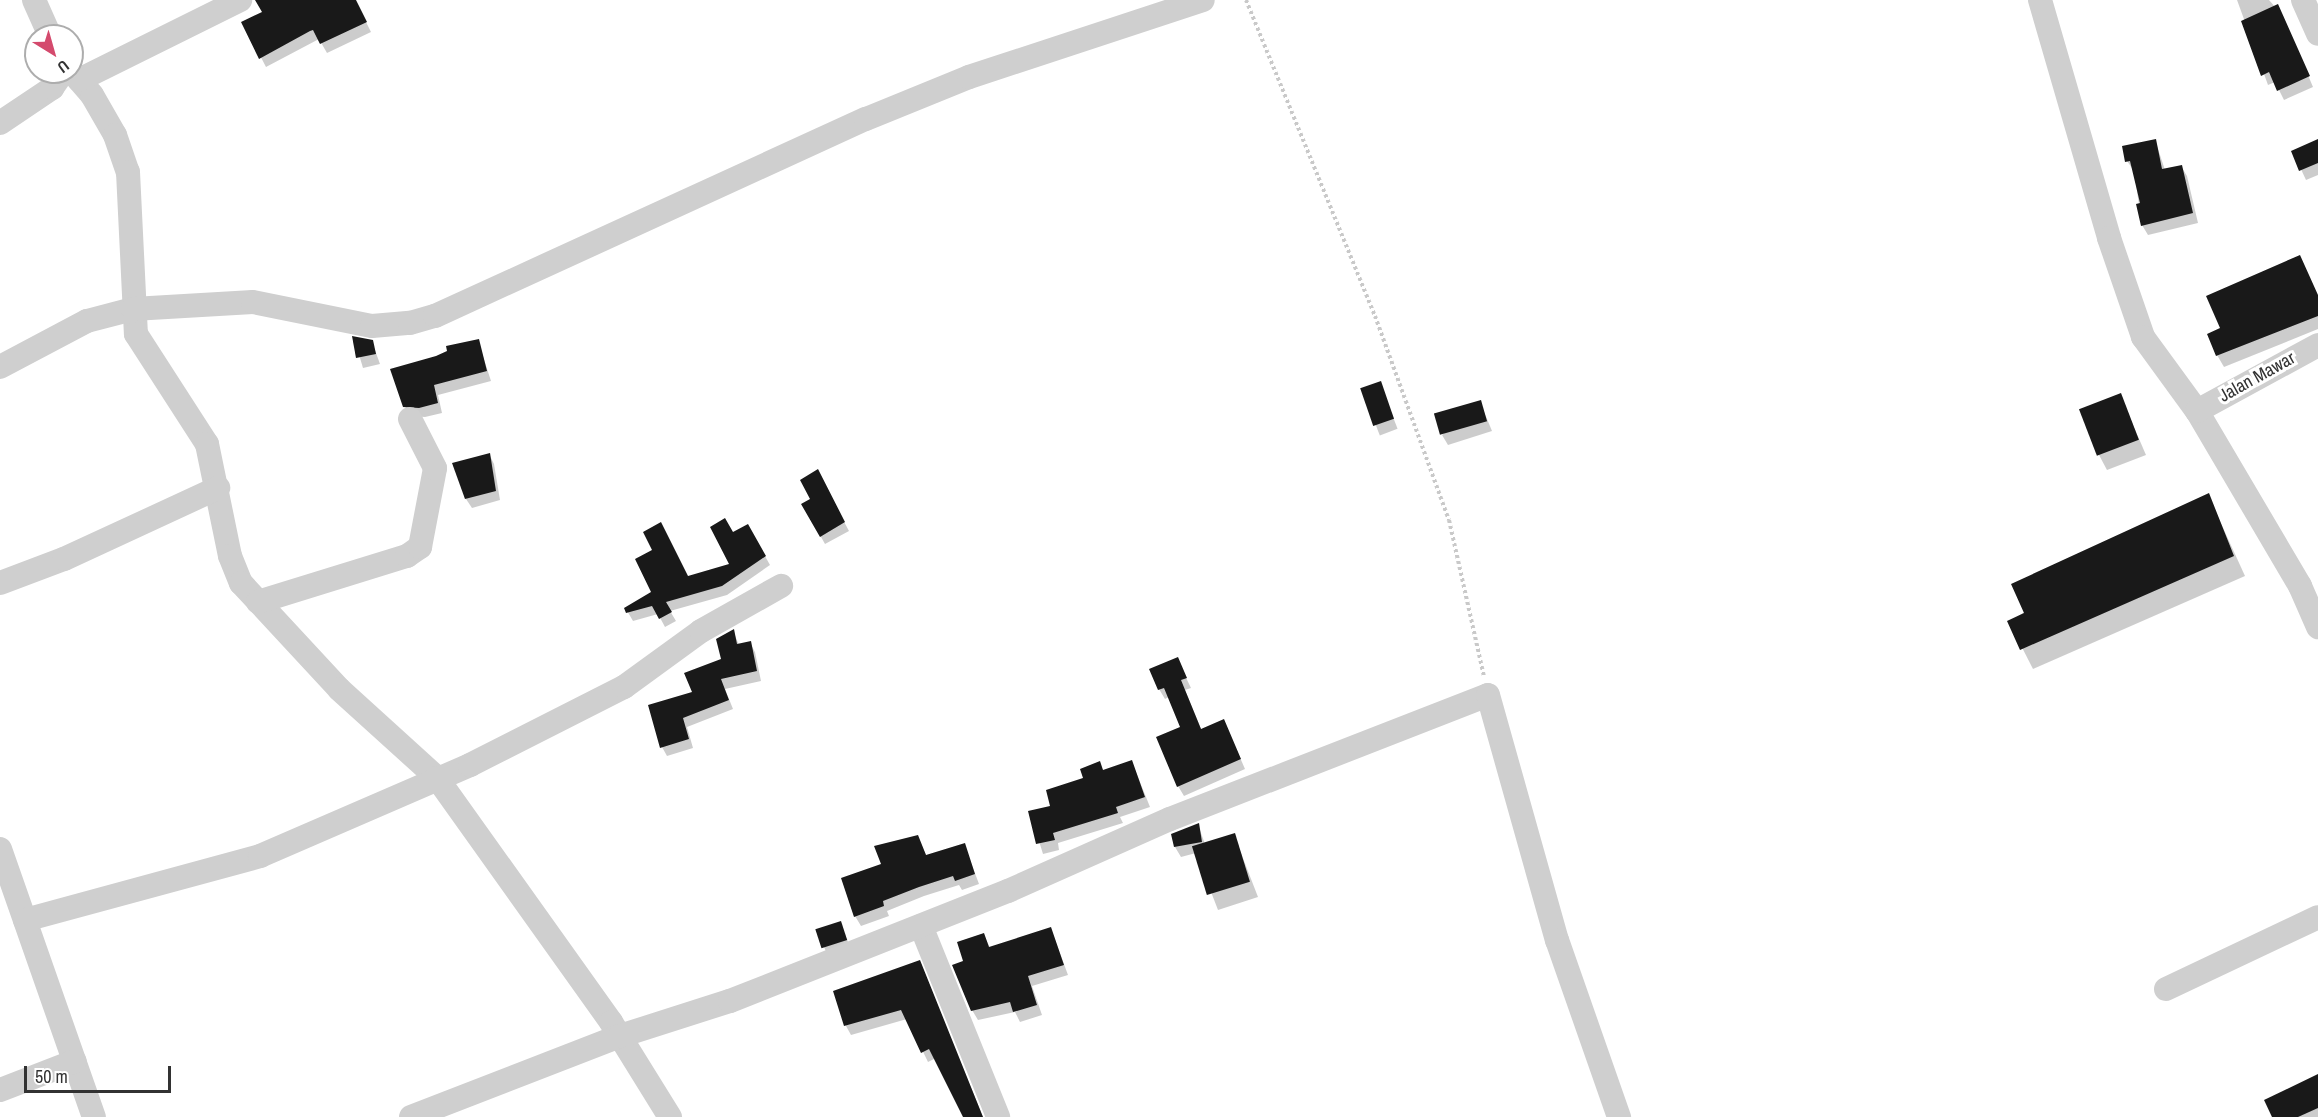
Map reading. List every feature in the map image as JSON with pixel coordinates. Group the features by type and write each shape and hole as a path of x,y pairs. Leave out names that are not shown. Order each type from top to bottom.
{"street":[{"path":"34,0 45,24"},
{"path":"84,69 240,0"},
{"path":"0,367 87,321 133,309 253,302 372,326 410,323 480,298 593,242 969,77 1203,0"},
{"path":"2040,0 2134,317 2155,357 2197,411 2300,586 2318,627"},
{"path":"2303,0 2318,34"},
{"path":"0,123 58,84"},
{"path":"78,84 115,135 128,172 133,309 140,343 207,444 233,565 258,602 339,689 436,778 620,1036 670,1117"},
{"name":"Jalan Mawar","path":"2197,411 2318,345"},
{"path":"258,602 406,556 420,547 435,468 410,419"},
{"path":"0,583 63,560 218,488"},
{"path":"25,920 260,856 470,765 624,687 701,631 781,586"},
{"path":"411,1117 620,1036 730,1001 921,926 1170,819 1488,695 1557,940 1619,1117"},
{"path":"0,849 94,1117"},
{"path":"2166,989 2318,917"},
{"path":"921,926 998,1117"},
{"path":"0,1090 75,1061"}],"path":[{"path":"1246,0 1375,316 1449,520 1488,695"}],"building":[{"path":"255,0 356,0 367,22 320,44 313,30 310,31 259,59 241,22 262,12"},
{"path":"2278,4 2310,76 2277,91 2269,72 2261,76 2241,21"},
{"path":"2156,139 2162,169 2182,165 2193,213 2141,226 2136,204 2140,203 2130,161 2125,162 2122,146"},
{"path":"2318,139 2318,163 2299,171 2291,151"},
{"path":"2300,255 2318,295 2318,316 2216,356 2207,334 2220,328 2206,296"},
{"path":"352,336 373,340 376,354 356,358"},
{"path":"479,339 487,371 434,385 438,403 419,408 403,407 390,369 436,356 447,351 446,346"},
{"path":"1381,381 1394,419 1373,426 1360,388"},
{"path":"2121,393 2139,440 2097,456 2079,409"},
{"path":"1481,400 1487,421 1440,435 1434,414"},
{"path":"490,453 496,491 465,499 452,463"},
{"path":"818,469 845,522 820,537 801,504 810,499 800,480"},
{"path":"2209,493 2234,556 2020,650 2007,621 2024,613 2011,584"},
{"path":"725,518 733,532 748,524 766,556 722,586 666,602 672,612 659,619 652,606 626,613 624,608 651,592 635,559 652,550 643,532 661,522 688,576 729,564 710,527"},
{"path":"734,629 737,644 751,641 757,671 721,679 729,700 683,718 689,739 660,748 648,705 692,692 684,673 721,659 716,639"},
{"path":"1178,657 1187,678 1181,680 1201,729 1224,719 1241,759 1177,787 1156,737 1180,727 1164,688 1158,690 1149,669"},
{"path":"1132,760 1145,797 1116,807 1118,813 1053,833 1055,840 1036,844 1028,811 1050,806 1046,790 1083,778 1080,769 1100,761 1103,770"},
{"path":"1199,823 1202,842 1174,847 1171,834"},
{"path":"1235,833 1250,882 1207,895 1192,846"},
{"path":"918,835 926,855 965,843 975,874 955,881 953,876 919,887 883,901 884,906 854,917 841,878 881,864 874,846"},
{"path":"841,921 847,940 822,948 815,929"},
{"path":"1051,927 1064,965 1028,976 1037,1005 1013,1012 1010,1002 971,1011 952,965 963,961 957,942 984,933 989,947"},
{"path":"920,960 983,1117 963,1117 929,1049 921,1053 901,1010 844,1026 833,991"},
{"path":"2318,1074 2318,1108 2298,1117 2272,1117 2264,1100"}]}
